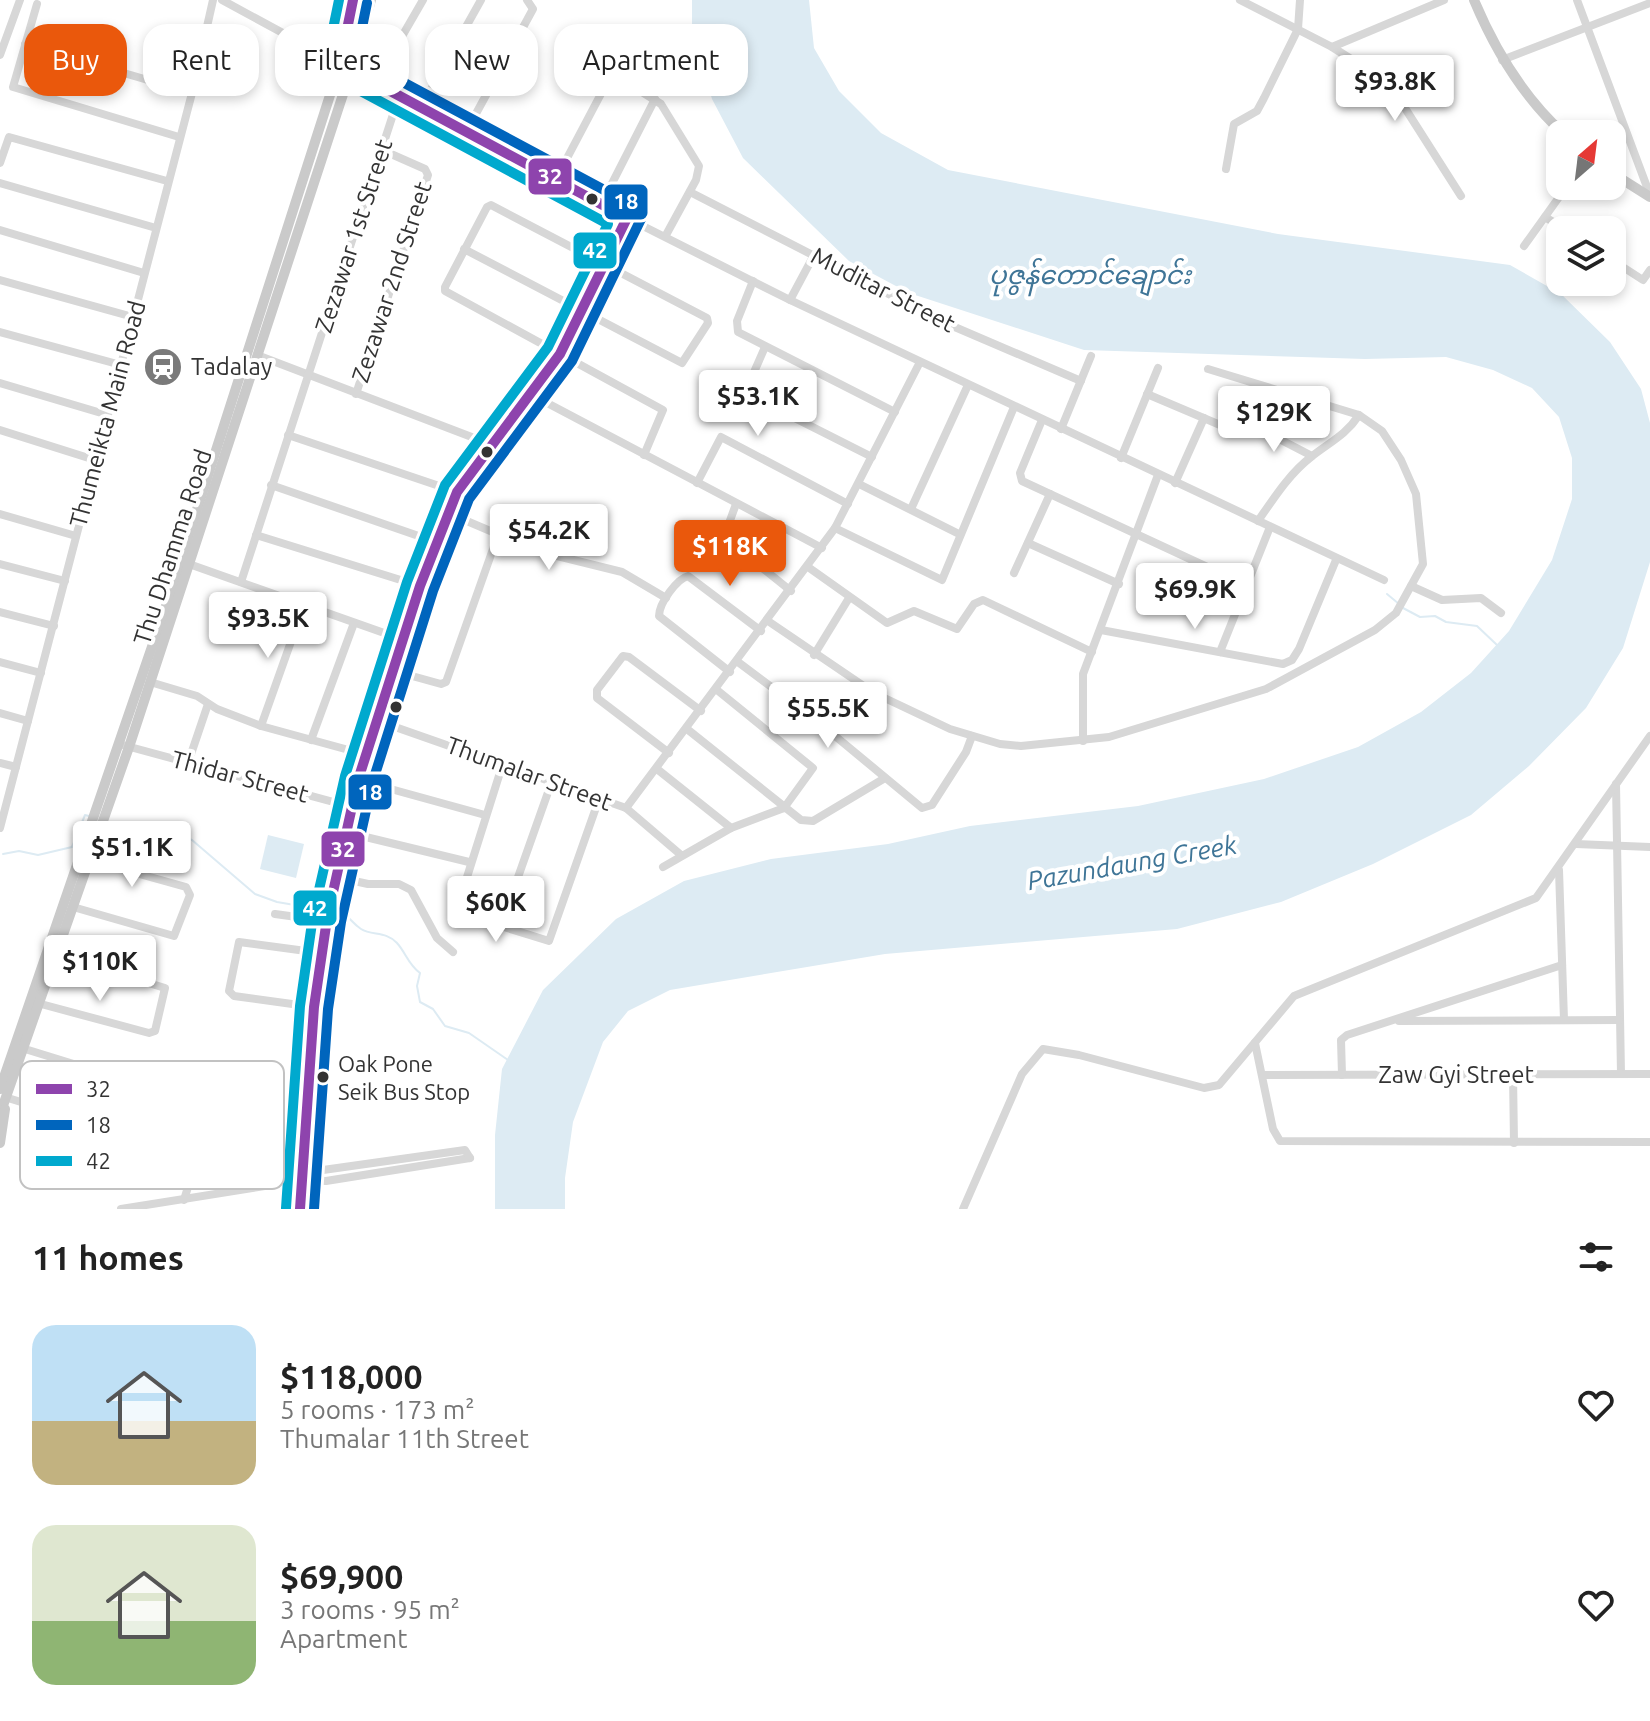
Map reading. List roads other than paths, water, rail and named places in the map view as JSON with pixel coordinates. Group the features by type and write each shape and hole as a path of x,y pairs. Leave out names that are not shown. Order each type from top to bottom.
{"main road":[{"name":"Thu Dhamma Road","path":"348,24 353,0"},
{"name":"Thu Dhamma Road","path":"364,24 371,0"},
{"path":"1474,0 1502,60 1550,120"},
{"name":"Thu Dhamma Road","path":"0,1114 158,643 330,96"},
{"name":"Thu Dhamma Road","path":"0,1143 5,1097 41,1004 124,745 150,682 158,643 189,564 342,96"},
{"path":"300,1209 314,1007 326,920 358,780 420,586 457,492 560,354 626,223 602,203 399,96"},
{"path":"1626,181 1650,196"}],"street":[{"path":"1,50 20,0"},
{"name":"Thumeikta Main Road","path":"208,24 213,0"},
{"path":"222,0 275,29"},
{"path":"409,24 423,0"},
{"path":"421,107 481,0"},
{"path":"466,132 533,9 527,0"},
{"path":"1240,0 1332,47 1389,83 1461,196"},
{"path":"1226,169 1234,124 1257,111 1298,29 1300,0"},
{"path":"1332,47 1444,0"},
{"path":"1577,0 1650,196"},
{"path":"1502,60 1650,3"},
{"path":"31,24 37,4"},
{"path":"24,48 13,87 24,90"},
{"path":"556,179 612,73 655,99 699,166 690,192 666,235"},
{"path":"43,96 179,137"},
{"name":"Thumeikta Main Road","path":"0,828 191,96"},
{"name":"Zezawar 1st Street","path":"241,582 399,96"},
{"path":"602,203 655,99"},
{"path":"0,163 9,137 167,181"},
{"name":"Zezawar 2nd Street","path":"356,394 428,171 382,150"},
{"path":"0,183 156,228"},
{"name":"Muditar Street","path":"690,192 943,322 1081,381"},
{"path":"1524,246 1557,200"},
{"path":"464,249 682,363 687,360 708,320 491,205 464,249 445,291 664,411 644,455"},
{"path":"626,223 666,235 790,300 1384,580"},
{"path":"0,230 144,273"},
{"path":"790,300 814,255"},
{"path":"1626,269 1643,280 1650,270"},
{"path":"0,280 133,317"},
{"path":"753,281 736,329 765,347 895,412"},
{"path":"0,332 121,365"},
{"path":"765,347 747,388 749,395 872,457"},
{"path":"257,355 490,444"},
{"path":"1061,429 1091,356"},
{"name":"Thumalar Street","path":"378,721 626,808 822,548 859,484 920,362"},
{"path":"1121,458 1158,368"},
{"path":"768,621 874,693 972,736 1021,746 1109,737 1266,689 1375,630 1401,605 1423,564 1416,494 1401,460 1382,431 1359,415 1208,369"},
{"path":"0,383 108,415"},
{"path":"911,509 968,385"},
{"path":"1147,394 1239,433 1260,429 1312,456"},
{"path":"532,395 822,548"},
{"path":"835,528 942,580 1014,407"},
{"path":"1258,521 1291,475 1312,456 1346,434 1359,415"},
{"path":"1175,483 1204,418"},
{"path":"1042,420 1019,477 1246,585"},
{"path":"0,430 95,460"},
{"path":"288,435 457,492"},
{"path":"697,483 721,437 848,504"},
{"path":"1083,741 1082,680 1158,475"},
{"path":"859,484 959,534"},
{"path":"271,485 436,542"},
{"path":"1014,573 1050,494"},
{"path":"736,504 724,537 791,591"},
{"path":"448,513 548,555 622,572 666,598"},
{"path":"0,514 76,536"},
{"path":"1220,652 1270,527"},
{"path":"394,671 441,684 446,682 499,532"},
{"path":"256,535 420,586"},
{"path":"1028,543 1119,584"},
{"path":"1101,630 1283,664 1292,660 1336,560"},
{"path":"0,564 65,581"},
{"path":"189,564 404,640"},
{"path":"808,567 887,623 914,611 957,629 974,604 983,600 1092,652"},
{"path":"730,672 659,616 657,612 666,598 684,575 761,631"},
{"path":"1411,586 1442,600 1481,598 1501,613"},
{"path":"814,655 849,598"},
{"path":"261,726 304,605"},
{"path":"0,612 54,626"},
{"path":"311,740 354,623"},
{"path":"669,753 597,698 597,690 626,655 701,711"},
{"path":"0,662 41,673"},
{"path":"738,662 927,808 966,752 972,736"},
{"path":"150,682 197,696 208,704 261,726 367,755"},
{"path":"663,867 731,828 784,808 813,768 717,690"},
{"path":"188,763 208,704"},
{"path":"0,713 28,721"},
{"path":"687,729 801,820 813,821 885,778"},
{"path":"963,1209 1018,1082 1029,1064 1048,1048 1212,1087 1232,1073 1294,996 1522,907 1536,898 1650,736"},
{"name":"Thidar Street","path":"124,745 352,807"},
{"path":"0,763 16,767"},
{"path":"503,763 454,910 500,928 549,941 599,799"},
{"path":"657,769 731,828"},
{"path":"358,780 485,815"},
{"path":"500,928 552,781"},
{"path":"1616,784 1621,1074"},
{"path":"626,808 681,855"},
{"path":"345,832 469,862"},
{"path":"1576,844 1650,847"},
{"path":"73,907 174,936 189,891 89,860"},
{"path":"1559,869 1564,1020"},
{"path":"336,877 368,884 404,885 419,900 437,938 453,952"},
{"path":"275,914 326,920"},
{"path":"314,1007 230,994 239,942 321,953"},
{"path":"41,1004 153,1033 167,993 165,988 57,955"},
{"path":"1342,1075 1343,1037 1562,965"},
{"path":"1389,1021 1619,1020"},
{"path":"1255,1043 1273,1129 1280,1141 1650,1142"},
{"path":"25,1049 62,1061"},
{"path":"1513,1074 1514,1143"},
{"name":"Zaw Gyi Street","path":"1263,1075 1650,1074"},
{"path":"284,1183 326,1181 470,1158 465,1150 323,1170 303,1180"},
{"path":"360,1165 362,1175"},
{"path":"184,1200 187,1189"},
{"path":"121,1209 249,1189"}],"water":[{"name":"ပုဇွန်တောင်ချောင်း","path":"692,0 809,0 814,48 839,91 881,133 948,170 1278,234 1510,265 1546,285 1546,296 1563,296 1610,342 1641,389 1650,423 1650,562 1623,648 1586,708 1529,766 1471,815 1373,864 1281,902 1177,929 885,954 670,990 628,1011 603,1042 573,1122 565,1178 565,1209 495,1209 495,1135 502,1069 543,990 616,919 684,881 771,859 888,844 970,826 1138,806 1264,779 1358,747 1421,712 1471,673 1509,631 1552,560 1572,499 1572,458 1559,417 1532,388 1493,370 1446,357 1365,359 1084,350 909,293 849,261 743,158 712,99 711,96 748,96 748,24 692,24"},
{"path":"268,835 304,844 296,878 260,869"}],"waterway":[{"path":"1387,594 1399,604"},
{"path":"1403,608 1420,617 1435,616 1446,622 1477,626 1497,645"},
{"path":"3,854 19,851 38,855 72,847 85,815 89,816"},
{"path":"107,823 119,828 143,822 192,840 255,894 277,902 324,910"},
{"path":"335,912 347,916 365,931 393,939 420,973 417,986 420,1002 433,1009 445,1026 469,1033 508,1060"}],"place":[{"name":"Tadalay","path":"163,367"},
{"name":"Oak Pone Seik Bus Stop","path":"323,1077"}],"water label":[{"name":"Pazundaung Creek","path":"1132,863"}]}
